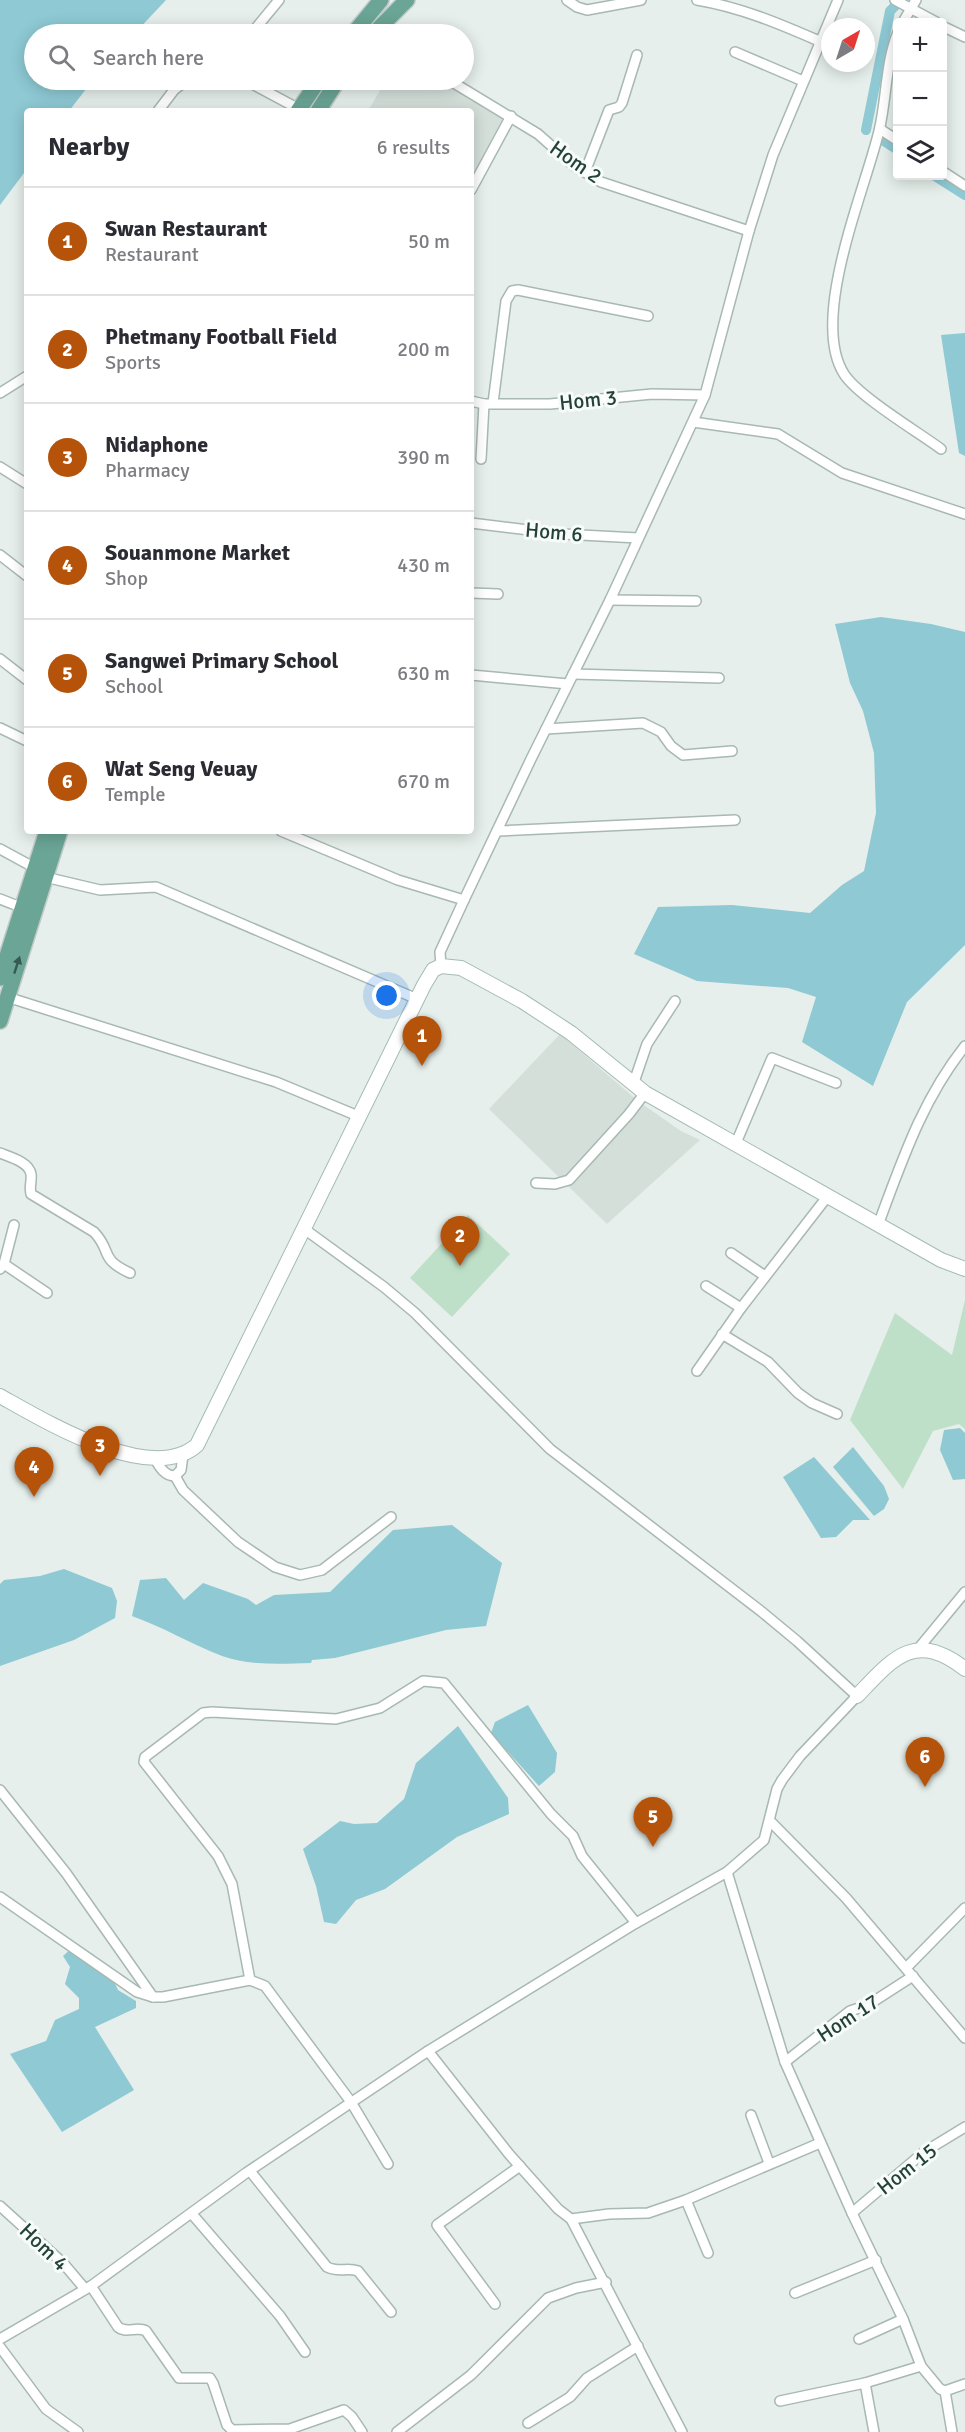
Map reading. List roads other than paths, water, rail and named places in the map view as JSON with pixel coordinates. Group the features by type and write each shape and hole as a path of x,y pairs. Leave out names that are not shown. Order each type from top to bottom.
{"main road":[{"path":"361,24 381,0"},
{"path":"383,24 407,0"},
{"path":"300,108 312,90"},
{"path":"320,108 332,90"},
{"path":"0,1021 40,872 46,834"},
{"path":"0,978 22,908 59,834"}],"street":[{"path":"259,24 279,0"},
{"path":"567,0 586,10 641,0"},
{"path":"697,0 727,6 819,40"},
{"path":"441,966 440,952 464,900 610,600 705,395 749,231 773,155 819,40 838,0"},
{"path":"894,0 927,18"},
{"path":"905,18 916,0"},
{"path":"947,28 965,37"},
{"path":"893,47 886,73 880,129 844,244 837,284 834,342 838,361 853,385 941,449"},
{"path":"735,52 803,81"},
{"path":"585,171 609,110 619,107 622,103 637,56"},
{"path":"160,108 174,90"},
{"path":"263,90 295,108"},
{"name":"Hom 2","path":"466,90 538,134 573,165 601,182 749,231"},
{"path":"474,184 511,116"},
{"path":"880,129 893,138"},
{"path":"947,174 965,186"},
{"path":"481,459 506,301 512,291 518,290 648,316"},
{"path":"0,393 24,378"},
{"name":"Hom 3","path":"474,401 550,405 652,394 705,395"},
{"path":"693,422 778,434 842,474 965,514"},
{"path":"0,467 24,482"},
{"name":"Hom 6","path":"474,524 562,534 638,538"},
{"path":"0,555 24,574"},
{"path":"474,593 498,594"},
{"path":"610,600 696,601"},
{"path":"0,659 24,678"},
{"path":"573,674 719,678"},
{"path":"474,675 568,684"},
{"path":"546,729 643,723 661,732 671,746 683,755 732,751"},
{"path":"0,728 24,740"},
{"path":"497,831 735,820"},
{"path":"288,834 398,880 464,900"},
{"path":"0,849 40,872 100,890 156,886 417,999"},
{"path":"0,898 22,908"},
{"path":"0,1396 70,1434 102,1448 154,1457 183,1455 196,1445 417,999 429,976 441,966 461,968 522,1001 571,1033 645,1093 941,1260 965,1269"},
{"path":"7,997 276,1082 358,1116"},
{"path":"633,1085 647,1044 675,1001"},
{"path":"878,1225 922,1112 948,1068 965,1046"},
{"path":"736,1143 772,1058 836,1083"},
{"path":"536,1183 555,1184 569,1180 645,1093"},
{"path":"0,1153 23,1163 28,1168 31,1173 31,1194 94,1232 107,1258 114,1266 130,1273"},
{"path":"697,1371 741,1308 827,1197"},
{"path":"14,1225 2,1267 47,1293"},
{"path":"303,1228 375,1280 415,1313 536,1437 780,1627 857,1696"},
{"path":"730,1253 765,1276"},
{"path":"706,1286 741,1308"},
{"path":"722,1334 768,1362 798,1393 812,1403 837,1414"},
{"path":"154,1457 162,1471 169,1476 175,1476 181,1470 183,1455"},
{"path":"175,1476 190,1497 238,1542 275,1567 300,1575 322,1570 391,1517"},
{"path":"918,1649 965,1592"},
{"path":"0,2338 88,2288 250,2171 428,2051 636,1923 727,1872 760,1846 767,1832 777,1789 789,1770 890,1662 902,1654 918,1649 942,1654 965,1669"},
{"path":"250,1980 232,1884 218,1856 143,1759 195,1718 212,1712 336,1719 380,1708 423,1681 444,1683 551,1814 573,1836 582,1856 636,1923"},
{"path":"0,1790 66,1874 153,1997"},
{"path":"770,1821 846,1899 965,2038"},
{"path":"727,1872 785,2062 852,2213 903,2319 921,2366 934,2385 945,2391 965,2384"},
{"path":"0,1897 137,1992 153,1997 250,1980 265,1986 351,2102 388,2164"},
{"path":"906,1968 965,1908"},
{"name":"Hom 17","path":"785,2062 850,2011 868,2005 913,1976"},
{"path":"428,2051 508,2154 571,2219 606,2282 682,2432"},
{"path":"751,2115 770,2163"},
{"name":"Hom 15","path":"852,2213 924,2152 965,2127"},
{"path":"571,2219 609,2214 648,2213 686,2200 820,2143"},
{"path":"495,2304 437,2225 520,2166"},
{"path":"250,2171 327,2267 336,2271 353,2269 358,2271 391,2312"},
{"path":"686,2200 708,2253"},
{"name":"Hom 4","path":"0,2206 88,2288 118,2327 124,2330 142,2329 146,2331 179,2378 210,2378 227,2425 232,2430 290,2429 344,2410 362,2432"},
{"path":"192,2214 280,2316 305,2352"},
{"path":"795,2293 876,2260"},
{"path":"397,2432 471,2375 548,2298 566,2291 606,2282"},
{"path":"859,2339 903,2319"},
{"path":"528,2423 570,2397 588,2378 638,2346"},
{"path":"0,2347 46,2409 78,2432"},
{"path":"780,2402 865,2383 921,2366"},
{"path":"865,2383 874,2432"},
{"path":"945,2391 952,2432"}],"water":[{"path":"0,0 166,0 143,24 24,24 24,90 85,90 71,108 24,108 24,173 0,205"},
{"path":"965,333 965,456 959,453 941,335"},
{"path":"881,617 931,624 965,632 965,945 907,1002 873,1086 802,1042 816,997 788,988 697,981 634,954 658,907 732,905 810,913 842,885 864,871 876,813 874,753 863,711 850,683 835,624"},
{"path":"960,1428 965,1433 965,1479 953,1480 940,1450 944,1430"},
{"path":"853,1447 884,1486 889,1499 884,1509 874,1516 833,1467"},
{"path":"814,1457 870,1520 853,1520 836,1537 821,1538 783,1477"},
{"path":"452,1525 502,1563 486,1626 446,1630 335,1658 312,1660 311,1663 266,1664 222,1656 132,1616 140,1580 166,1578 184,1600 203,1583 248,1599 256,1605 274,1595 330,1592 393,1530"},
{"path":"64,1569 112,1588 117,1601 115,1618 74,1640 0,1666 0,1584 4,1580 40,1576"},
{"path":"528,1705 557,1753 555,1772 539,1786 491,1733 495,1722"},
{"path":"458,1726 508,1798 509,1814 457,1837 385,1889 356,1900 336,1924 324,1922 316,1886 303,1849 340,1821 354,1824 377,1823 404,1799 416,1763"},
{"path":"73,1947 112,1977 118,1990 136,2001 136,2008 95,2027 134,2090 62,2132 10,2054 46,2041 55,2020 79,2009 79,1998 65,1984 70,1967 63,1956"}],"waterway":[{"path":"866,130 890,11 901,0"},
{"path":"884,141 893,147"},
{"path":"941,180 965,195"}],"place":[{"name":"Swan Restaurant","path":"422,1066"},
{"name":"Phetmany Football Field","path":"460,1266"},
{"name":"Nidaphone","path":"100,1476"},
{"name":"Souanmone Market","path":"34,1497"},
{"name":"Wat Seng Veuay","path":"925,1787"},
{"name":"Sangwei Primary School","path":"653,1847"}]}
